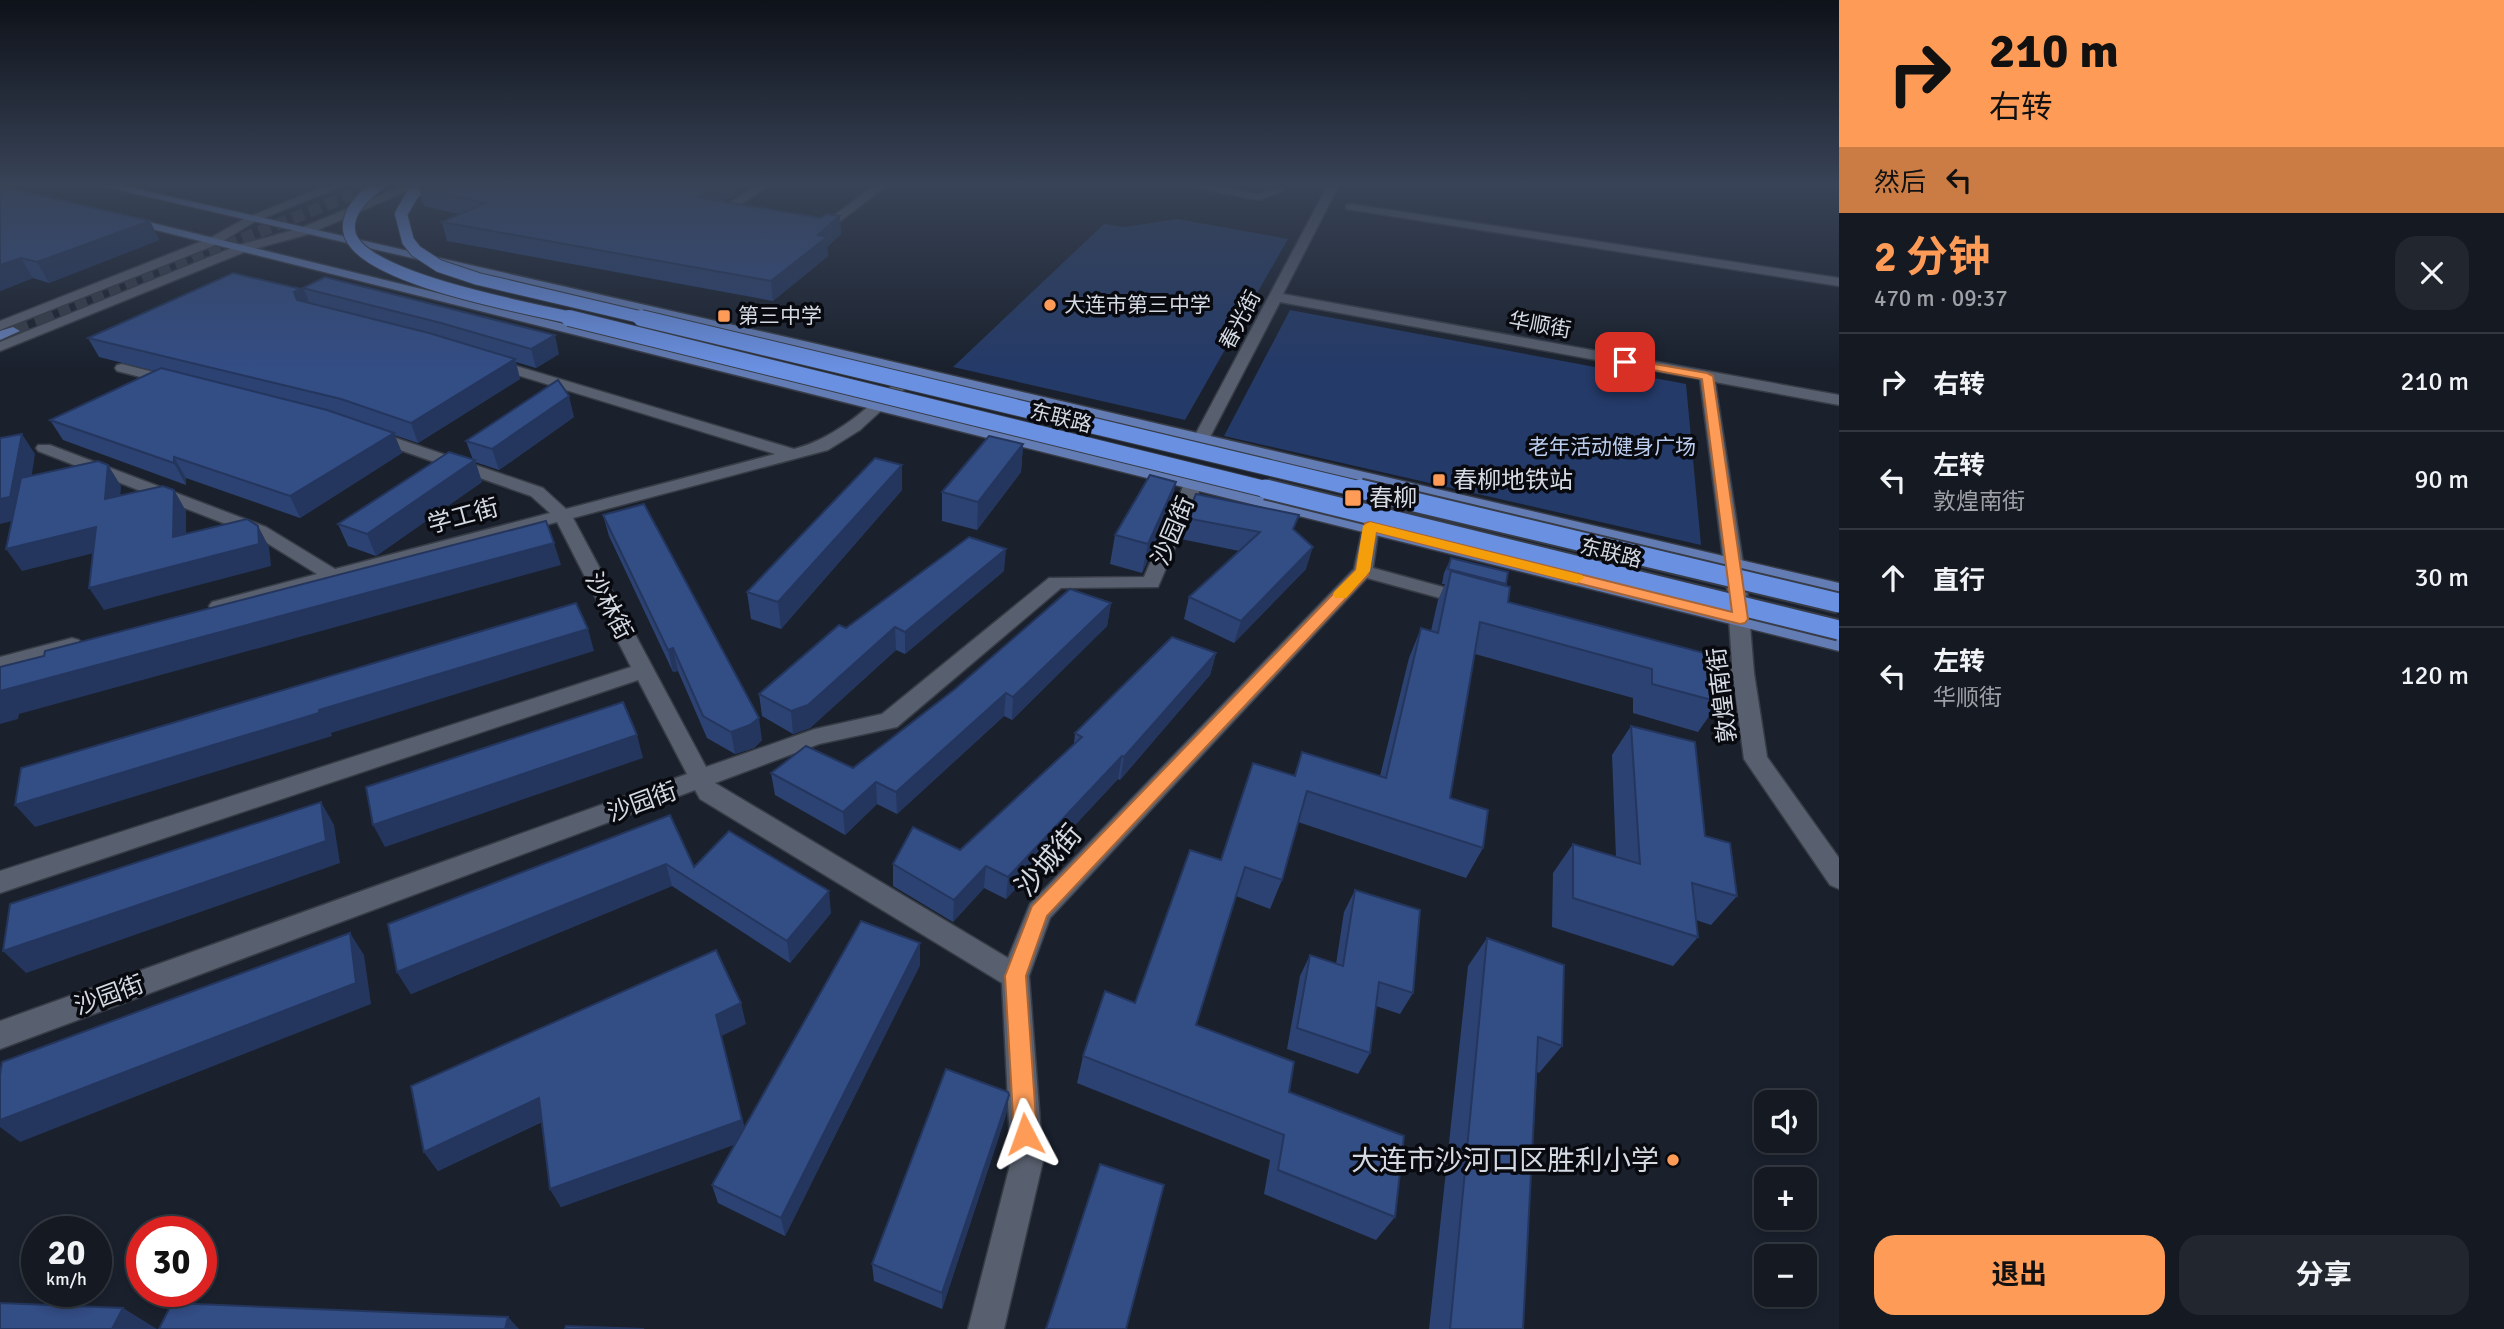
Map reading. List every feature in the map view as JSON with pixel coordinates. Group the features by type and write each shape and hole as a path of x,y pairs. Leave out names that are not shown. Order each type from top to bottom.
{"highway":[{"name":"东联路","path":"357,245 370,259 388,270 416,280 1839,631"},
{"name":"东联路","path":"413,245 423,259 478,279 1839,603"}],"main road":[{"path":"231,245 1839,644"},
{"path":"366,245 1839,589"}],"street":[{"path":"4,331 205,245"},
{"path":"0,347 254,245"},
{"name":"春光街","path":"1201,439 1303,245"},
{"path":"1598,245 1839,282"},
{"name":"华顺街","path":"1276,298 1839,400"},
{"path":"480,359 792,454"},
{"path":"122,368 187,385"},
{"name":"学工街","path":"200,611 822,447 854,427 916,372"},
{"name":"敦煌南街","path":"1707,376 1734,564 1743,673 1756,758 1839,878"},
{"name":"沙林街","path":"356,430 537,492 562,515 708,793 1015,976"},
{"path":"44,448 260,531 333,576"},
{"name":"沙园街","path":"0,1035 701,781 815,737 889,721 1056,582 1151,583 1194,482"},
{"path":"1370,526 1363,571 1494,606"},
{"name":"沙城街","path":"986,1329 1027,1161 1015,976 1039,912 1363,571"},
{"path":"0,664 93,639"},
{"path":"1665,652 1743,673"},
{"path":"0,882 643,671"}],"green space":[{"path":"1082,245 1285,245 1185,420 953,367"},
{"name":"老年活动健身广场","path":"1290,310 1686,384 1701,545 1224,436"}],"building":[{"path":"0,245 84,245 37,262 21,258 0,265"},
{"path":"570,245 817,245 771,281"},
{"path":"233,273 301,289 294,292 297,300 429,333 515,359 411,423 341,399 88,338"},
{"path":"325,277 555,335 531,349 303,288"},
{"path":"161,368 327,410 394,433 290,496 174,457 174,463 50,420"},
{"path":"558,380 569,396 492,449 466,441"},
{"path":"22,434 10,497 0,499 0,438"},
{"path":"989,436 1023,444 978,502 942,492"},
{"path":"449,452 475,460 367,534 338,524"},
{"path":"875,458 902,465 778,602 747,592"},
{"path":"98,461 108,465 105,499 163,486 174,490 173,537 247,519 258,526 259,544 89,588 96,527 6,549 21,478"},
{"path":"1150,475 1176,482 1148,544 1115,535"},
{"path":"1196,494 1299,515 1293,529 1313,547 1241,621 1189,597 1260,532 1186,518"},
{"path":"644,504 759,718 750,725 731,732 703,716 673,648 668,650 603,515"},
{"path":"546,521 554,543 0,691 0,667 44,656 45,651"},
{"path":"969,537 1006,549 905,632 895,627 808,705 791,711 759,694 839,625 846,628"},
{"path":"1451,558 1508,572 1506,584 1448,569"},
{"path":"1451,571 1510,587 1508,602 1716,656 1719,702 1652,684 1652,669 1480,622 1450,798 1488,810 1483,848 1307,791 1282,880 1245,867 1196,1025 1294,1062 1289,1092 1404,1136 1395,1217 1278,1170 1284,1135 1083,1056 1105,991 1135,1003 1190,850 1221,860 1253,763 1295,776 1302,752 1386,778 1421,628 1438,633"},
{"path":"1070,589 1111,603 1013,697 1006,693 896,792 876,782 843,812 771,773 806,746 853,768 955,689"},
{"path":"576,603 588,629 15,805 21,768"},
{"path":"1172,637 1216,653 1124,757 1122,756 1008,877 986,866 954,900 893,864 913,827 960,850 1082,737 1075,733"},
{"path":"623,702 637,735 373,825 366,787"},
{"path":"1631,726 1695,742 1705,836 1730,843 1737,896 1692,883 1698,937 1573,898 1573,844 1640,864"},
{"path":"321,802 326,841 3,951 10,904"},
{"path":"670,815 694,867 729,831 829,891 787,941 666,864 397,972 388,924"},
{"path":"1355,890 1420,910 1413,993 1379,982 1370,1053 1297,1028 1310,955 1343,966"},
{"path":"861,921 920,943 781,1218 712,1185"},
{"path":"350,933 356,983 0,1120 2,1062"},
{"path":"1487,938 1564,965 1562,1046 1538,1037 1523,1329 1450,1329"},
{"path":"716,950 741,1003 716,1015 742,1120 550,1189 539,1098 424,1152 411,1086"},
{"path":"946,1069 1008,1092 1009,1095 942,1293 872,1264"},
{"path":"1100,1164 1164,1185 1126,1329 1046,1329"},
{"path":"0,1303 21,1304 21,1307 123,1308 112,1329 0,1329"},
{"path":"217,1305 508,1317 505,1329 159,1329 170,1307 217,1307"},
{"path":"566,1326 644,1329 565,1329"}],"tunnel":[{"path":"42,319 226,245"},
{"path":"13,331 46,318"}],"slow traffic":[{"path":"1341,594 1363,571 1370,526 1577,578"}],"place":[{"name":"大连市第三中学","path":"1050,305"},
{"name":"第三中学","path":"724,316"},
{"name":"春柳地铁站","path":"1439,480"},
{"name":"春柳","path":"1353,498"},
{"name":"大连市沙河口区胜利小学","path":"1673,1160"}],"route":[{"path":"1025,1134 1015,976 1039,912 1363,571 1370,526 1740,619 1707,376 1625,362"}]}
